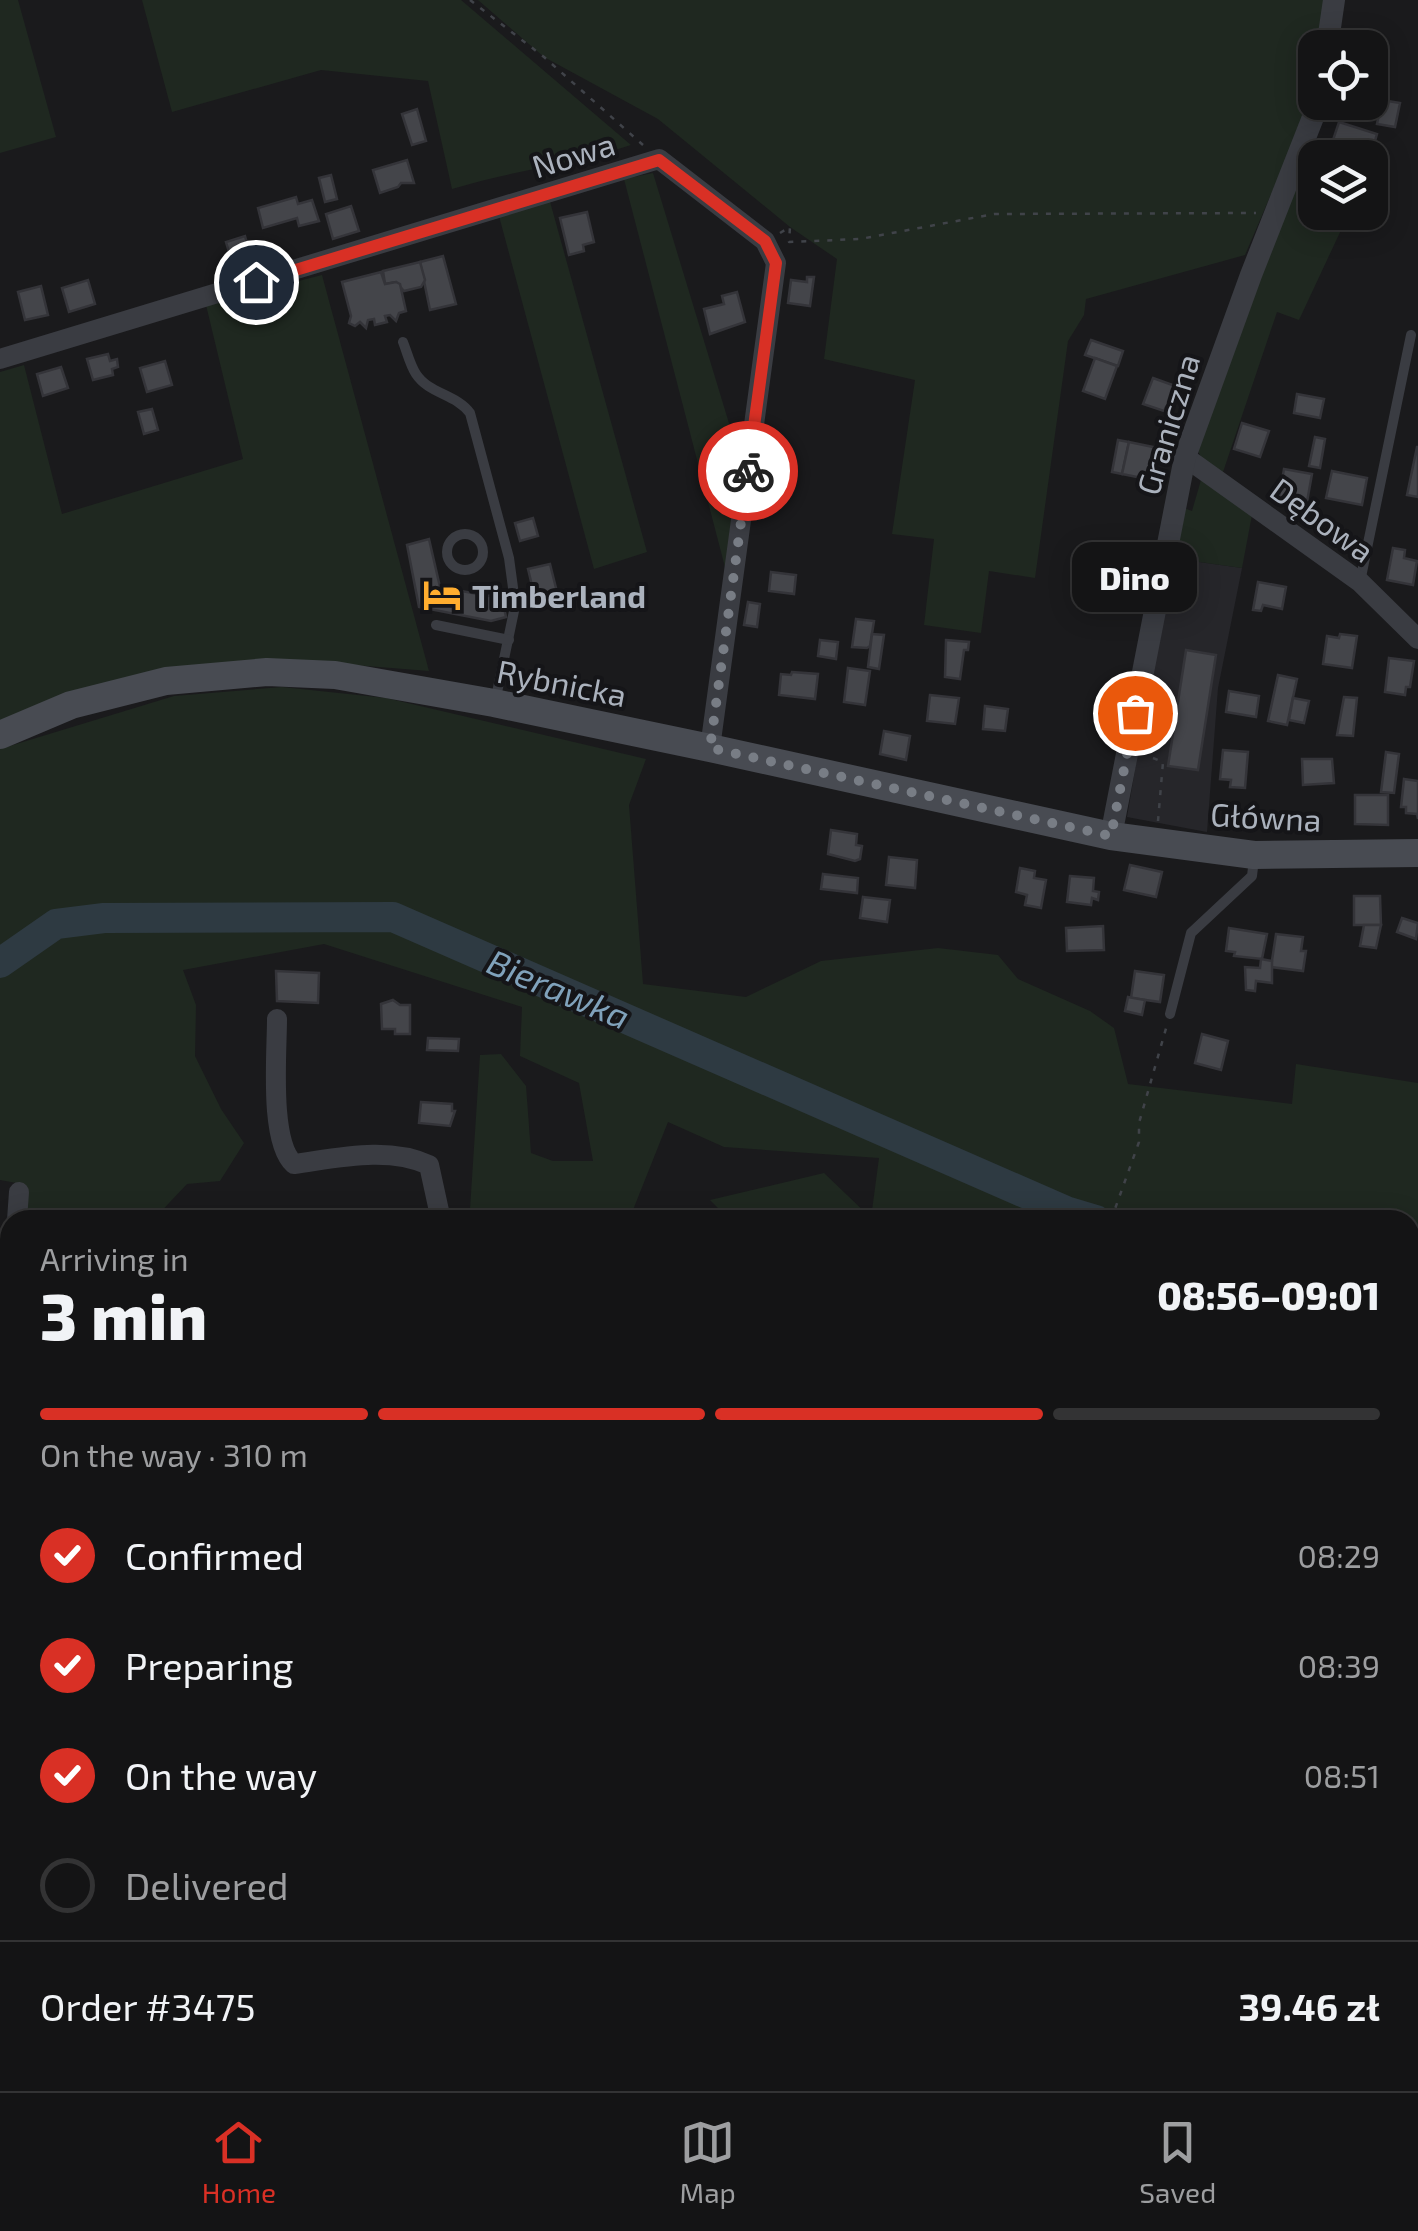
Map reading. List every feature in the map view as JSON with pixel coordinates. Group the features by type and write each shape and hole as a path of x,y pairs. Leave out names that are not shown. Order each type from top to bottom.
{"main road":[{"name":"Rybnicka","path":"0,735 72,705 166,681 267,672 334,675 494,703 1111,836"},
{"name":"Główna","path":"1111,836 1254,855 1418,853"}],"street":[{"path":"1330,30 1334,0"},
{"name":"Graniczna","path":"1111,836 1185,457 1311,120"},
{"name":"Nowa","path":"0,360 659,160 765,241"},
{"path":"710,748 776,263 765,241"},
{"name":"Dębowa","path":"1185,457 1360,582 1418,639"},
{"path":"277,1019 279,1135 286,1157 294,1164 382,1154 410,1156 429,1164 438,1210"},
{"path":"18,1210 19,1192"}],"lane":[{"path":"1360,582 1411,334"},
{"path":"403,342 416,376 464,406 470,414 505,542 514,595 509,640 494,703"},
{"path":"482,548 505,542"},
{"path":"436,625 509,640"},
{"path":"1170,1014 1192,932 1252,876 1254,855"}],"path":[{"path":"470,0 544,57 659,160"},
{"path":"765,241 790,227 789,242 860,239 994,214 1276,212"},
{"path":"1153,758 1163,762 1164,770 1156,842"},
{"path":"1115,1210 1139,1142 1139,1123 1170,1014"}],"shaded area":[{"path":"0,0 18,0 56,137 0,153"},
{"path":"142,0 461,0 631,145 452,189 428,81 321,70 172,112"},
{"path":"478,0 1325,0 1321,30 1298,30 1298,120 1303,120 1245,255 1086,299 1084,315 1068,341 1035,578 989,571 981,633 924,625 934,539 892,534 915,380 824,359 837,259 790,227 658,119 544,57"},
{"path":"653,173 742,466 726,571 624,179"},
{"path":"1298,176 1298,230 1341,230 1299,320 1277,312 1222,475 1203,461 1198,451"},
{"path":"549,198 647,552 594,569 499,216"},
{"path":"322,275 429,671 279,659 169,668 0,722 0,372 24,365 62,514 243,459 206,305"},
{"path":"1201,480 1252,515 1242,568 1171,558 1184,508 1192,511"},
{"path":"1171,558 1242,568 1218,688 1207,832 1127,817"},
{"path":"282,687 386,698 646,759 629,805 643,984 746,997 821,961 938,948 998,955 1018,979 1090,1011 1114,1028 1128,1084 1292,1104 1296,1064 1418,1083 1418,1210 872,1210 879,1158 724,1147 668,1122 633,1210 470,1209 480,1055 501,1054 526,1086 531,1153 553,1161 593,1161 579,1083 520,1056 522,1007 324,944 183,970 196,1005 195,1056 221,1109 244,1143 220,1181 187,1184 162,1210 23,1210 22,1184 0,1180 0,749 174,696"},
{"path":"824,1173 863,1210 720,1210 710,1200"}],"building":[{"path":"1388,101 1400,103 1395,127 1377,124 1378,120 1388,120"},
{"path":"417,109 426,141 412,145 402,114"},
{"path":"1339,122 1377,134 1375,140 1333,140"},
{"path":"407,160 414,183 401,183 380,193 373,170"},
{"path":"331,175 337,199 325,202 319,178"},
{"path":"296,197 298,204 312,200 319,221 299,226 297,218 263,228 258,208"},
{"path":"351,206 359,231 333,239 326,214"},
{"path":"587,212 594,242 583,245 584,251 569,255 560,218"},
{"path":"245,236 251,257 232,262 226,242"},
{"path":"443,256 456,304 430,310 420,262"},
{"path":"420,262 425,280 421,287 404,291 396,282 385,284 383,271"},
{"path":"381,272 385,284 400,284 406,311 399,313 396,321 390,315 385,316 387,322 375,325 374,319 368,320 366,328 360,322 355,326 349,323 351,316 342,282"},
{"path":"807,277 814,277 810,306 788,303 791,280 807,282"},
{"path":"88,280 95,304 69,312 62,288"},
{"path":"41,286 48,315 25,320 18,292"},
{"path":"737,292 745,322 710,334 704,309 724,304 722,296"},
{"path":"1091,340 1123,351 1118,366 1085,355"},
{"path":"108,354 110,361 117,359 118,367 112,369 113,375 93,380 87,359"},
{"path":"1095,358 1117,366 1105,399 1083,391"},
{"path":"165,361 172,385 147,392 140,368"},
{"path":"61,367 68,388 43,396 37,374"},
{"path":"1153,378 1181,388 1173,409 1166,407 1164,411 1143,404"},
{"path":"1297,394 1324,399 1320,418 1294,413"},
{"path":"152,409 158,430 144,434 138,412"},
{"path":"1242,423 1269,431 1260,457 1234,449"},
{"path":"1315,437 1325,439 1320,468 1309,466"},
{"path":"1118,440 1129,442 1122,474 1112,472"},
{"path":"1129,442 1158,448 1152,480 1122,474"},
{"path":"1418,447 1418,497 1407,495"},
{"path":"1284,469 1312,474 1307,502 1279,497"},
{"path":"1332,471 1367,478 1362,505 1326,498"},
{"path":"533,518 538,536 520,541 515,523"},
{"path":"429,539 440,587 488,596 501,593 506,617 491,621 419,607 407,545"},
{"path":"1393,548 1405,550 1404,558 1417,561 1413,585 1387,580"},
{"path":"550,564 557,592 535,598 528,569"},
{"path":"771,572 796,575 794,594 769,591"},
{"path":"1258,582 1286,587 1282,609 1263,605 1261,611 1253,610"},
{"path":"748,602 760,604 757,627 744,625"},
{"path":"856,619 874,621 867,648 852,647"},
{"path":"872,634 884,635 879,669 868,667"},
{"path":"1340,634 1357,636 1352,668 1323,664 1327,636 1339,638"},
{"path":"820,640 838,642 836,659 818,656"},
{"path":"946,640 969,642 960,679 945,677"},
{"path":"1186,650 1216,655 1198,770 1168,766"},
{"path":"1389,658 1414,661 1405,695 1385,692"},
{"path":"848,668 870,671 865,705 844,702"},
{"path":"781,674 818,674 815,699 779,695"},
{"path":"1278,675 1297,679 1287,725 1268,721"},
{"path":"1229,691 1259,696 1256,717 1226,712"},
{"path":"930,695 959,698 955,724 927,721"},
{"path":"1344,697 1357,698 1353,736 1337,735"},
{"path":"1293,698 1309,701 1304,723 1289,720"},
{"path":"985,706 1008,709 1005,731 983,729"},
{"path":"884,731 910,736 906,760 880,754"},
{"path":"1223,750 1248,752 1245,788 1230,787 1231,780 1220,779"},
{"path":"1386,752 1399,754 1394,793 1381,792"},
{"path":"1302,759 1332,759 1334,783 1303,785"},
{"path":"1404,779 1418,781 1418,819 1417,814 1406,813 1406,807 1401,807"},
{"path":"1355,795 1388,795 1388,825 1355,824"},
{"path":"831,830 857,834 856,845 862,846 860,859 828,854"},
{"path":"889,857 917,860 915,888 886,885"},
{"path":"1130,865 1162,872 1156,897 1124,890"},
{"path":"1020,868 1035,871 1034,878 1046,880 1041,908 1025,905 1027,895 1016,892"},
{"path":"823,874 858,878 857,893 821,889"},
{"path":"1070,876 1094,878 1093,891 1099,892 1098,900 1092,898 1091,905 1067,902"},
{"path":"1354,896 1380,896 1381,925 1354,925"},
{"path":"863,897 890,900 887,922 860,918"},
{"path":"1402,918 1418,923 1416,939 1397,932"},
{"path":"1364,925 1381,925 1376,948 1360,946"},
{"path":"1103,926 1104,950 1067,951 1066,928"},
{"path":"1229,928 1267,934 1262,959 1234,956 1235,952 1226,951"},
{"path":"1276,934 1303,937 1303,971 1271,967"},
{"path":"1261,959 1272,961 1272,983 1256,981 1255,991 1246,990 1245,967 1260,968"},
{"path":"276,971 319,973 318,1003 277,1001"},
{"path":"1135,971 1164,975 1160,1002 1131,998"},
{"path":"1128,997 1145,1000 1142,1015 1125,1011"},
{"path":"393,1000 410,1005 410,1034 382,1029 381,1004"},
{"path":"1202,1034 1228,1041 1221,1070 1195,1063"},
{"path":"428,1038 459,1039 458,1051 427,1050"},
{"path":"421,1102 452,1104 455,1111 450,1126 419,1123"}],"waterway":[{"name":"Bierawka","path":"0,963 56,924 104,918 393,917 1064,1210"}],"way so far":[{"path":"748,471 710,748 1111,836 1135,713"}],"place":[{"name":"Timberland","path":"442,595"},
{"name":"Dino","path":"1135,713"}],"route":[{"path":"256,282 659,160 765,241 776,263 748,471"}]}
